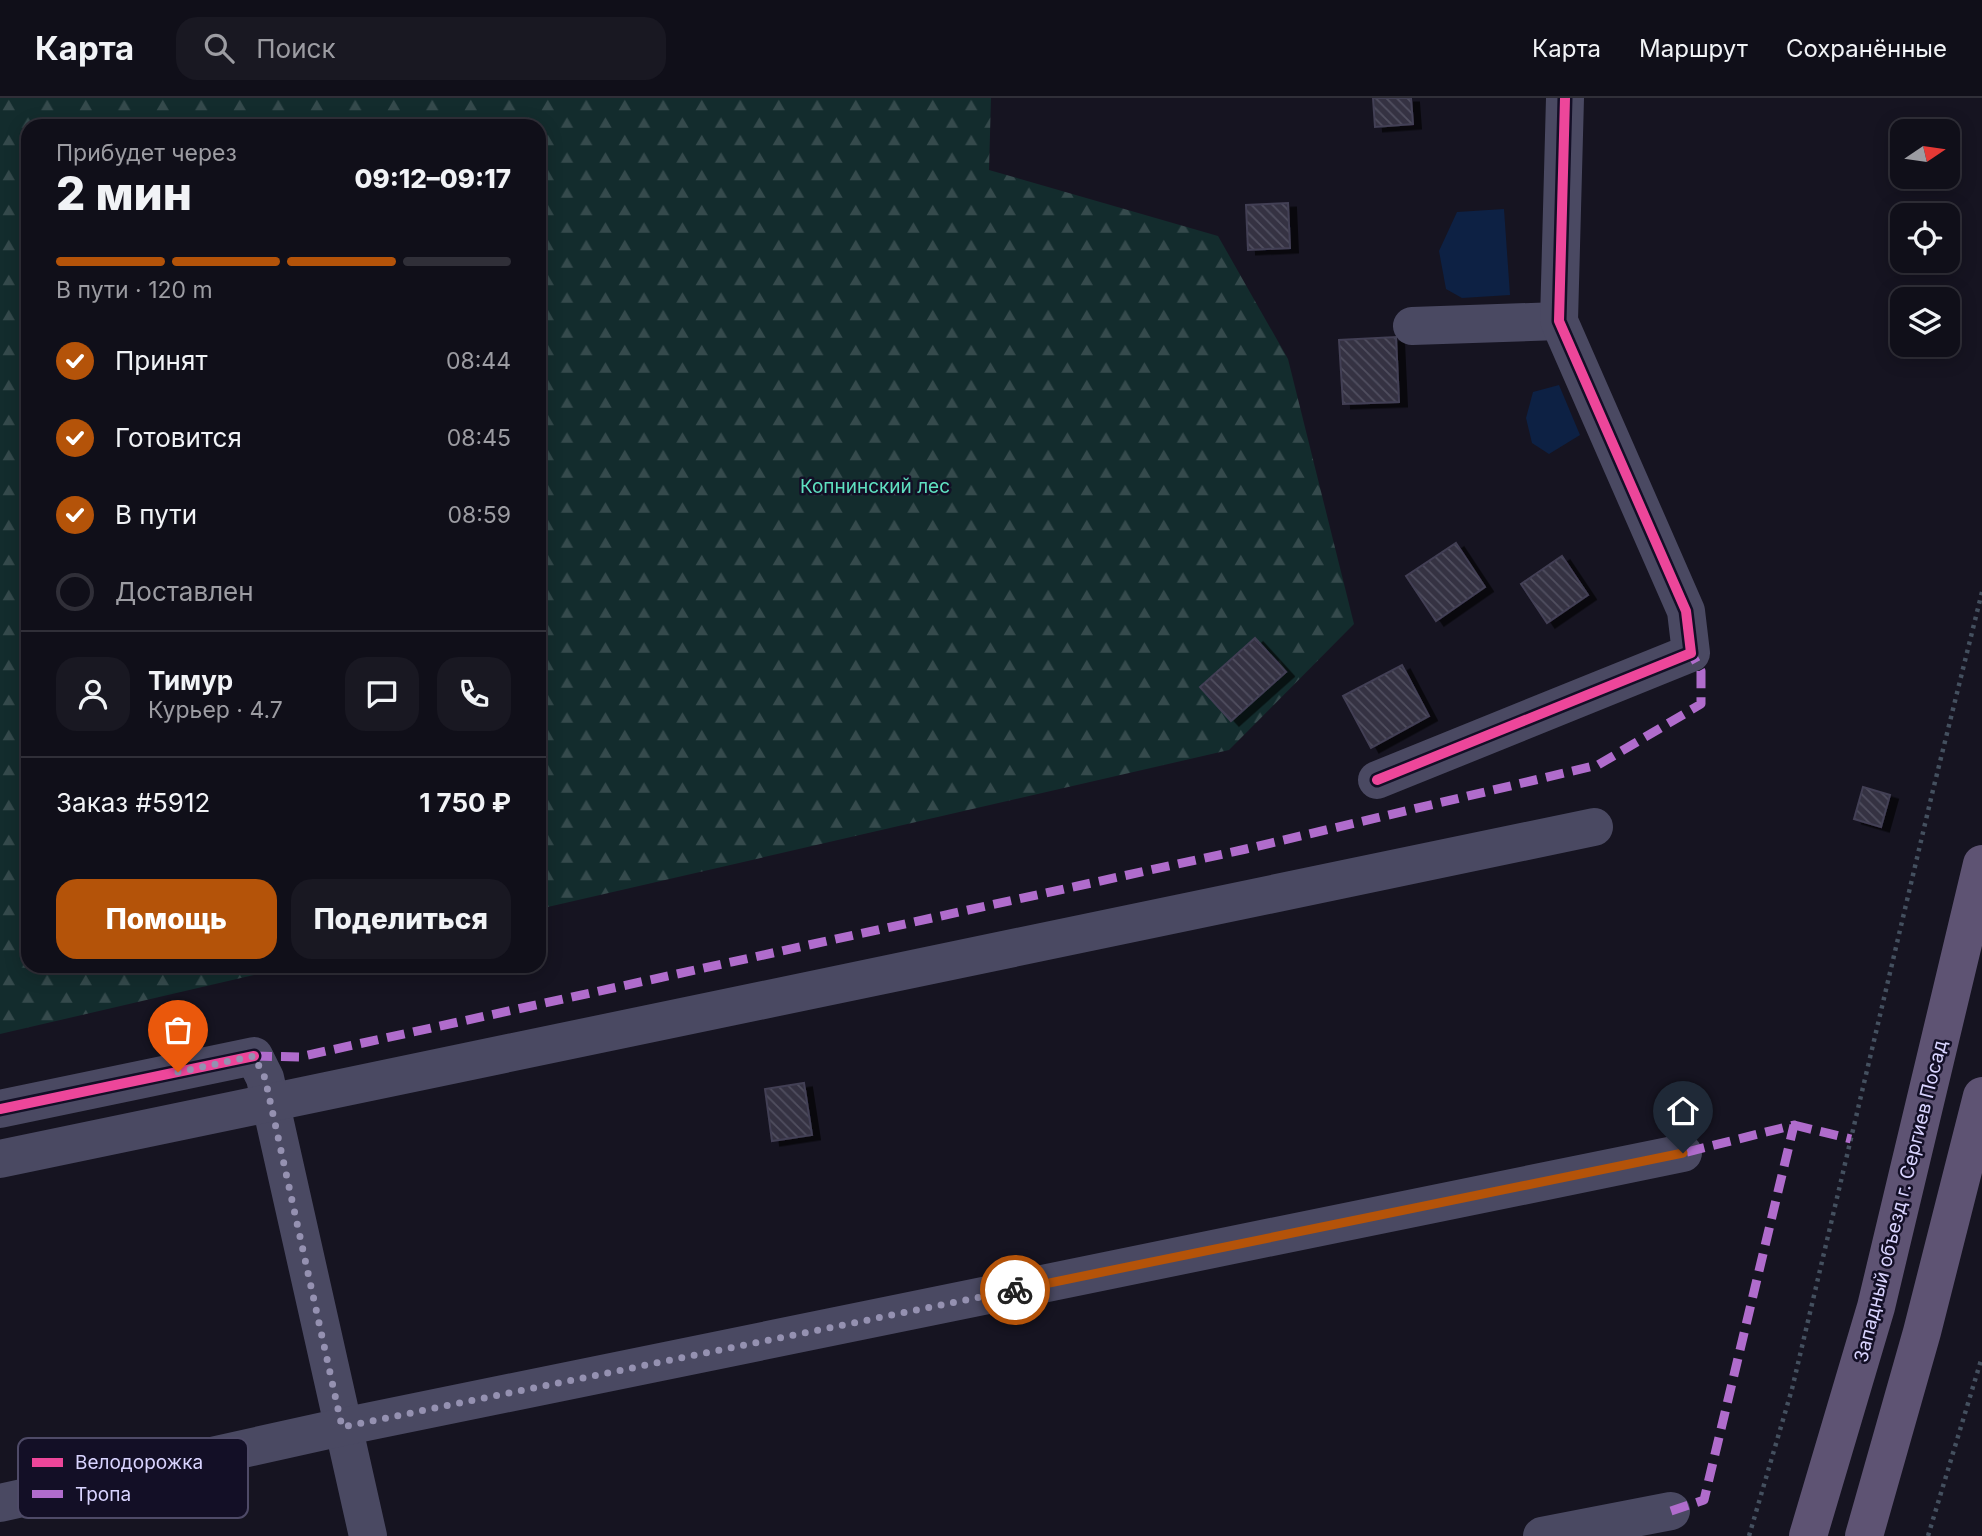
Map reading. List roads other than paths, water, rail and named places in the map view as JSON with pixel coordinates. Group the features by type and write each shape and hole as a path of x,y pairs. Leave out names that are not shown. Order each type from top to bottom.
{"main road":[{"name":"Западный объезд г. Сергиев Посад","path":"1808,1536 1876,1307 1982,864"},
{"path":"1864,1536 1922,1332 1982,1096"}],"street":[{"path":"1377,780 1691,653 1686,611 1559,321 1565,98"},
{"path":"1412,326 1559,321"},
{"path":"0,1159 1594,827"},
{"path":"0,1108 254,1056 265,1078 368,1536"},
{"path":"248,1448 1683,1153"},
{"path":"0,1503 18,1499"},
{"path":"1542,1536 1671,1511"}],"water":[{"path":"1504,209 1510,295 1462,298 1446,289 1439,251 1457,212"},
{"path":"1559,385 1580,435 1549,454 1532,443 1526,418 1533,392"}],"park label":[{"name":"Копнинский лес","path":"875,486"}]}
